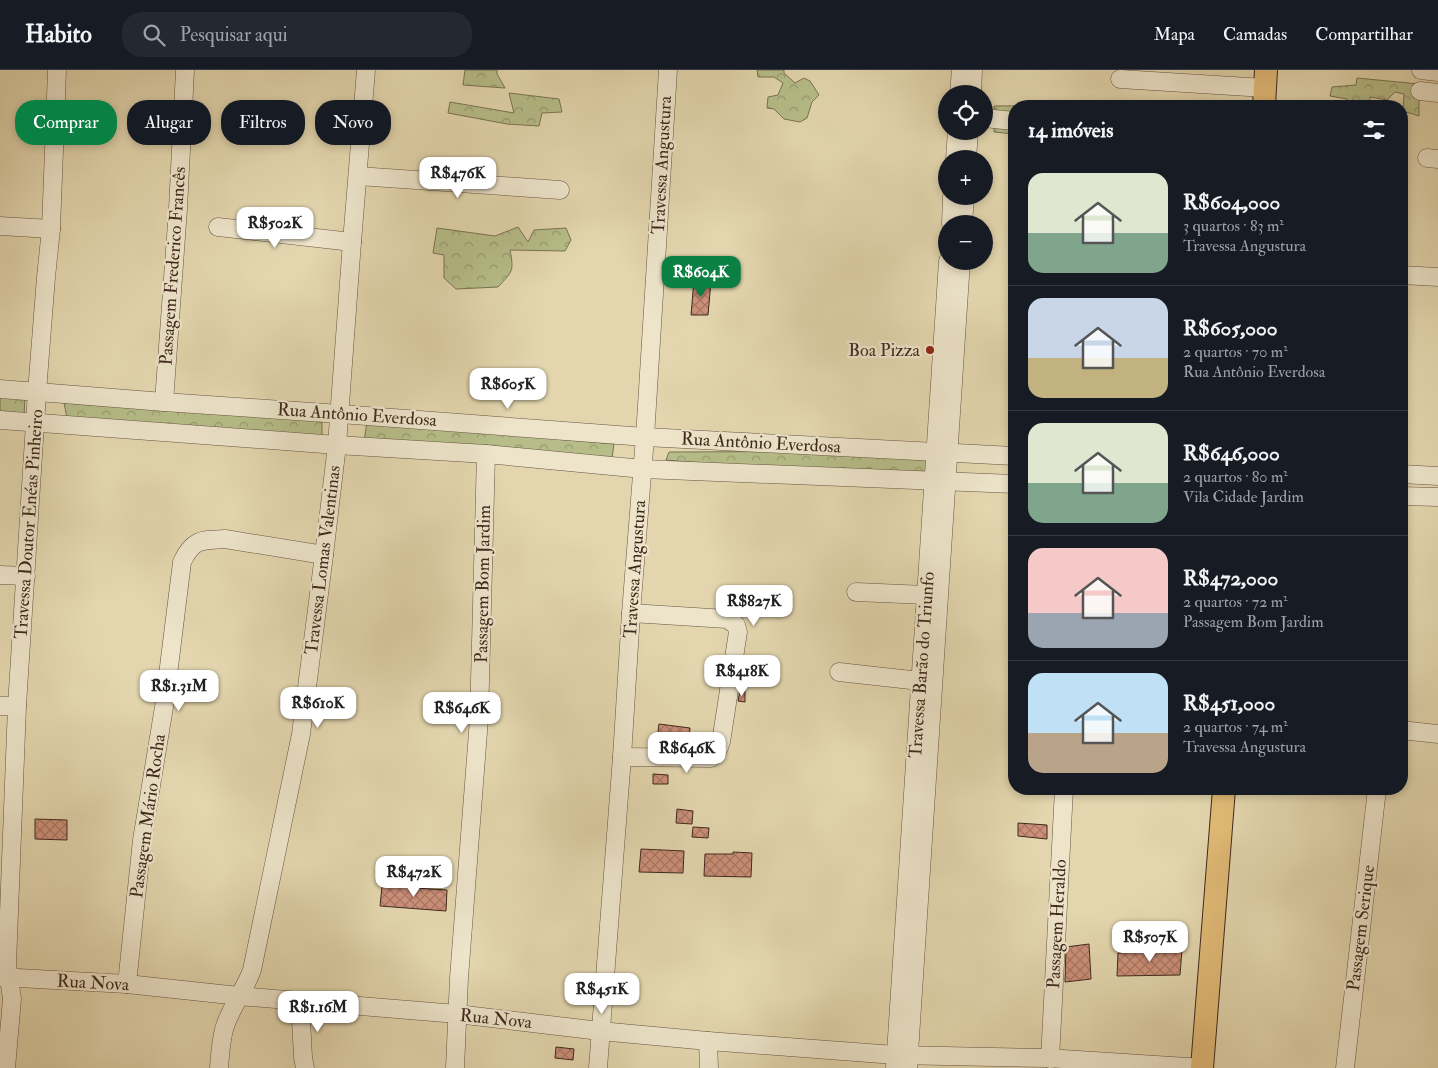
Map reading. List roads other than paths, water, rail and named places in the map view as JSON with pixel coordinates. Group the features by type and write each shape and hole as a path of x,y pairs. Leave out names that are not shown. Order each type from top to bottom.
{"main road":[{"path":"1202,1068 1224,795"}],"street":[{"name":"Travessa Doutor Enéas Pinheiro","path":"6,1068 12,998 4,978 7,964 6,846 9,706 26,576 37,392 51,229 57,70"},
{"name":"Passagem Frederico Francês","path":"164,402 178,209 185,70"},
{"name":"Travessa Lomas Valentinas","path":"219,1068 222,1036 226,1023 252,970 301,734 338,445 366,70"},
{"name":"Travessa Angustura","path":"598,1068 622,757 638,614 643,469 668,70"},
{"path":"960,85 961,70"},
{"path":"973,85 974,70"},
{"path":"1422,70 1438,72"},
{"path":"1120,79 1265,88"},
{"path":"1420,90 1438,93"},
{"path":"993,119 1008,120"},
{"path":"358,176 560,190"},
{"path":"0,226 51,229"},
{"path":"218,227 352,242"},
{"name":"Travessa Barão do Triunfo","path":"942,453 948,270"},
{"name":"Travessa Barão do Triunfo","path":"901,1062 942,453 960,270"},
{"path":"1408,275 1438,277"},
{"name":"Rua Antônio Everdosa","path":"0,389 646,437 1008,456"},
{"name":"Rua Antônio Everdosa","path":"0,420 486,454 643,469 1008,484"},
{"name":"Passagem Bom Jardim","path":"454,1068 479,720 486,454"},
{"path":"1408,474 1438,476"},
{"name":"Travessa Barão do Triunfo","path":"923,751 920,681 926,595 940,482"},
{"path":"1408,496 1438,497"},
{"name":"Passagem Mário Rocha","path":"127,984 142,840 164,707 182,562 188,548 198,542 225,539 324,555"},
{"path":"0,575 26,576"},
{"path":"856,592 926,595"},
{"path":"622,757 711,758 719,750 738,632 736,624 727,619 638,614"},
{"path":"839,672 920,681"},
{"path":"1408,731 1438,734"},
{"name":"Passagem Heraldo","path":"1048,1062 1064,795"},
{"name":"Passagem Serique","path":"1345,1068 1376,795"},
{"name":"Rua Nova","path":"4,978 127,984 239,996 458,1014 600,1031 901,1062 1048,1062 1202,1068"},
{"path":"300,1001 305,1068"},
{"path":"708,1041 709,1068"}],"place":[{"name":"Boa Pizza","path":"930,350"}]}
